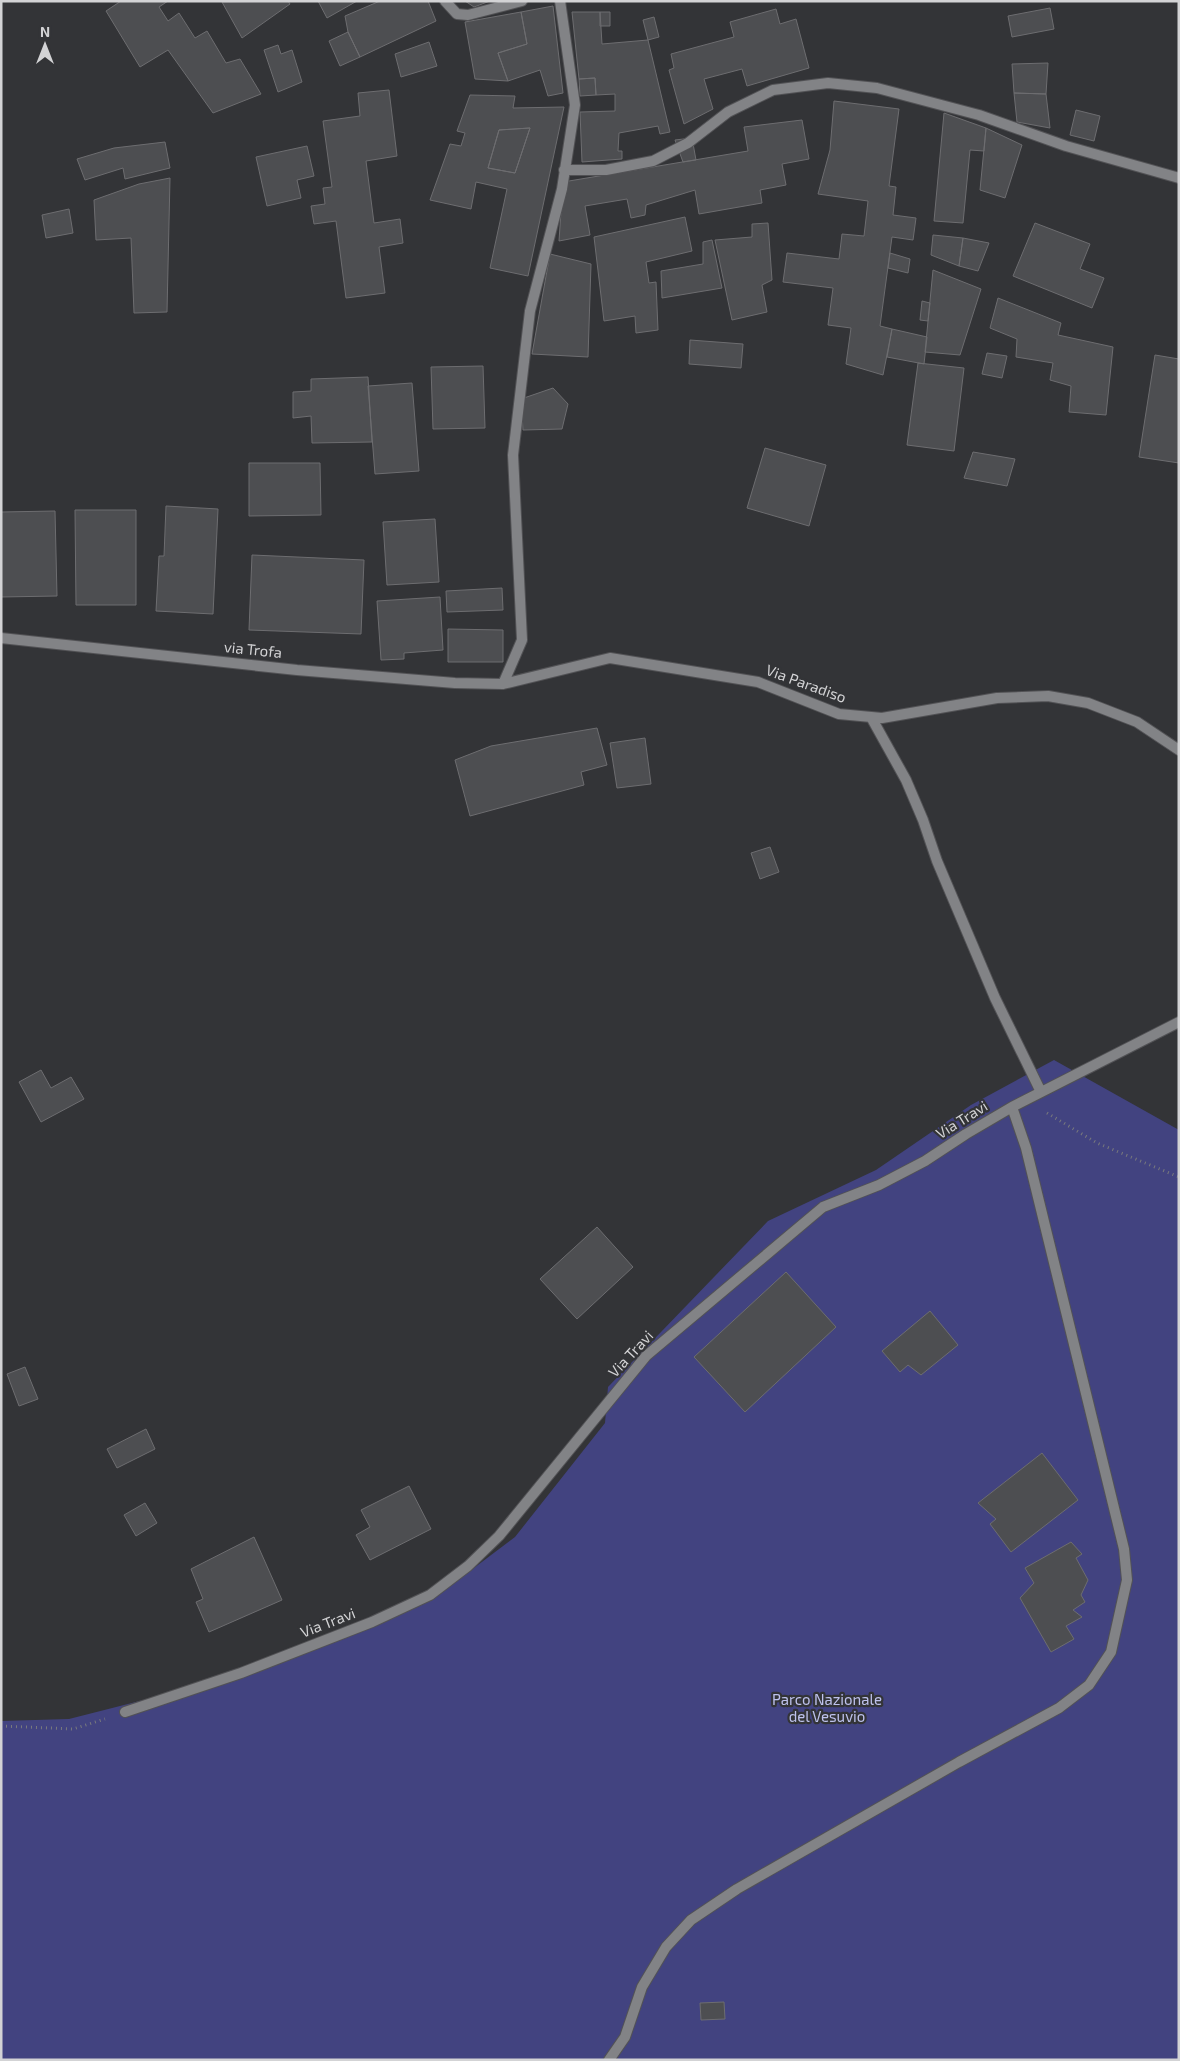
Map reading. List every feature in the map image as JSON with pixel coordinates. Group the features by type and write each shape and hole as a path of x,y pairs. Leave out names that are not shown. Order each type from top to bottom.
{"street":[{"path":"445,1 458,14 468,15 522,1"},
{"path":"503,684 522,640 513,455 525,349 530,311 562,189 575,105 560,1"},
{"path":"564,170 606,170 653,161 688,142 728,112 773,90 828,83 877,88 979,115 1066,146 1179,178"},
{"name":"via Trofa","path":"1,638 297,670 455,683 503,684"},
{"name":"Via Paradiso","path":"503,684 610,658 758,682 839,714 882,718 997,698 1048,696 1088,703 1137,722 1179,750"},
{"path":"871,717 906,780 923,820 937,861 996,998 1042,1092"},
{"name":"Via Travi","path":"125,1712 241,1673 372,1622 430,1595 468,1566 499,1536 646,1356 824,1207 879,1186 925,1162 966,1134 1012,1107 1179,1022"},
{"path":"609,2060 625,2037 642,1987 666,1947 691,1920 737,1890 959,1762 1059,1708 1089,1685 1111,1652 1127,1580 1124,1550 1026,1148 1012,1107"}],"path":[{"path":"1025,1100 1097,1144 1179,1177"},
{"path":"1,1726 73,1729 125,1712"}],"green space":[{"name":"Parco Nazionale del Vesuvio","path":"1054,1060 1179,1130 1179,2060 1,2060 1,1721 69,1719 226,1679 458,1580 515,1537 605,1423 608,1387 768,1221 876,1170 971,1105"}],"building":[{"path":"121,1 168,1 159,7 168,21 179,13 195,38 207,31 226,63 240,59 261,94 213,113 168,50 140,67 106,11"},
{"path":"288,1 290,4 242,38 222,2"},
{"path":"318,1 357,1 327,18"},
{"path":"380,1 428,1 436,21 360,57 348,32 345,16"},
{"path":"465,1 490,1 474,7"},
{"path":"553,6 563,93 548,96 540,70 508,81 498,53 527,44 521,12"},
{"path":"1050,8 1054,29 1012,37 1008,16"},
{"path":"776,9 780,24 796,19 809,68 747,86 742,69 704,79 713,109 684,124 669,70 674,68 671,54 734,37 730,22"},
{"path":"521,12 527,44 498,53 508,81 475,79 465,22"},
{"path":"572,12 600,12 602,44 648,40 670,132 660,134 658,126 619,133 618,151 622,151 622,159 582,162 580,112 615,111 615,94 596,95 595,78 579,79"},
{"path":"600,12 610,12 610,26 600,26"},
{"path":"654,17 659,37 648,40 643,20"},
{"path":"348,32 360,57 340,66 329,41"},
{"path":"429,42 437,66 401,77 395,54"},
{"path":"278,45 281,54 292,50 302,82 278,92 264,50"},
{"path":"1048,63 1046,94 1014,93 1012,64"},
{"path":"595,78 596,95 580,96 579,79"},
{"path":"389,90 397,156 366,161 374,223 400,219 403,243 379,247 385,293 346,298 336,221 314,224 311,206 325,204 323,188 332,187 323,121 360,116 358,93"},
{"path":"1014,93 1046,94 1050,128 1017,122"},
{"path":"470,95 515,96 513,108 564,107 528,276 490,268 507,189 476,182 471,209 430,200 450,144 461,146 465,133 457,131","holes":["530,128 515,173 488,168 499,130"]},
{"path":"834,101 899,109 889,186 896,187 893,215 916,218 913,240 892,237 880,326 892,329 883,375 846,364 851,328 828,325 833,288 783,282 787,253 839,259 842,234 864,236 868,201 818,194 830,150"},
{"path":"1076,110 1100,116 1094,141 1070,135"},
{"path":"944,113 986,128 984,151 970,150 963,223 934,221"},
{"path":"802,120 809,159 782,164 786,185 760,190 762,203 699,214 695,190 646,205 645,215 631,218 627,199 585,206 590,235 559,241 563,182 748,151 744,127"},
{"path":"530,128 515,173 488,168 499,130"},
{"path":"986,128 1022,145 1005,198 980,190"},
{"path":"692,138 696,160 683,162 675,140"},
{"path":"165,142 170,168 125,179 123,168 85,180 77,159 114,148"},
{"path":"307,146 314,176 297,180 301,198 267,206 256,157"},
{"path":"170,178 167,312 134,313 131,238 96,240 94,200 139,184"},
{"path":"69,209 73,233 46,238 42,215"},
{"path":"685,217 692,251 646,262 649,283 656,282 658,330 636,333 635,316 604,321 594,237"},
{"path":"768,223 772,280 762,285 767,312 732,320 715,240 752,237 752,224"},
{"path":"1035,223 1090,244 1080,269 1104,278 1092,308 1013,276"},
{"path":"933,235 963,238 959,266 931,255"},
{"path":"963,238 989,243 978,271 959,266"},
{"path":"712,240 722,288 662,298 661,271 703,264 703,242"},
{"path":"890,253 910,259 908,273 888,268"},
{"path":"550,254 591,264 588,357 532,354"},
{"path":"933,270 981,289 960,355 925,352"},
{"path":"998,298 1061,323 1058,335 1113,347 1106,415 1069,412 1071,386 1050,380 1053,363 1016,357 1017,339 990,328"},
{"path":"922,301 930,303 928,321 920,320"},
{"path":"892,329 927,337 924,364 887,357"},
{"path":"690,340 743,344 741,368 689,364"},
{"path":"987,353 1007,356 1002,378 982,374"},
{"path":"1155,355 1179,359 1179,463 1139,457"},
{"path":"918,363 964,368 954,451 907,445"},
{"path":"483,366 485,428 433,429 431,367"},
{"path":"368,377 372,442 312,443 311,416 293,418 293,392 311,391 311,379"},
{"path":"412,383 419,471 375,474 368,386"},
{"path":"553,388 568,404 562,429 523,430 521,399"},
{"path":"765,448 826,465 809,526 747,508"},
{"path":"973,452 1015,459 1007,486 964,478"},
{"path":"249,463 320,463 321,515 249,516"},
{"path":"166,506 218,509 213,614 156,611 159,556 164,556"},
{"path":"75,510 136,510 136,605 76,605"},
{"path":"55,511 57,596 1,597 1,512"},
{"path":"435,519 439,582 387,585 383,522"},
{"path":"252,555 364,560 361,634 249,630"},
{"path":"502,588 503,610 447,612 446,591"},
{"path":"440,597 443,650 404,653 404,659 381,660 377,601"},
{"path":"448,629 503,630 503,662 448,662"},
{"path":"597,728 607,765 581,772 584,785 470,816 455,760 491,746"},
{"path":"645,738 651,784 617,788 610,743"},
{"path":"770,847 779,872 760,879 751,853"},
{"path":"41,1070 51,1088 71,1077 84,1099 41,1122 19,1082"},
{"path":"597,1227 633,1267 577,1319 540,1279"},
{"path":"786,1272 836,1327 745,1412 694,1357"},
{"path":"930,1311 958,1345 921,1375 908,1365 900,1372 882,1351"},
{"path":"25,1367 38,1399 19,1406 7,1374"},
{"path":"146,1429 155,1449 117,1468 107,1449"},
{"path":"1042,1453 1078,1500 1011,1552 990,1524 996,1519 978,1503"},
{"path":"409,1486 431,1529 370,1560 356,1535 370,1527 361,1510"},
{"path":"145,1503 157,1523 136,1536 124,1515"},
{"path":"254,1537 282,1600 209,1632 196,1602 203,1599 191,1569"},
{"path":"1071,1542 1082,1554 1076,1558 1088,1580 1081,1595 1085,1602 1073,1610 1082,1617 1066,1626 1074,1639 1051,1652 1020,1598 1034,1583 1025,1568"},
{"path":"724,2002 725,2019 701,2020 700,2003"}]}
